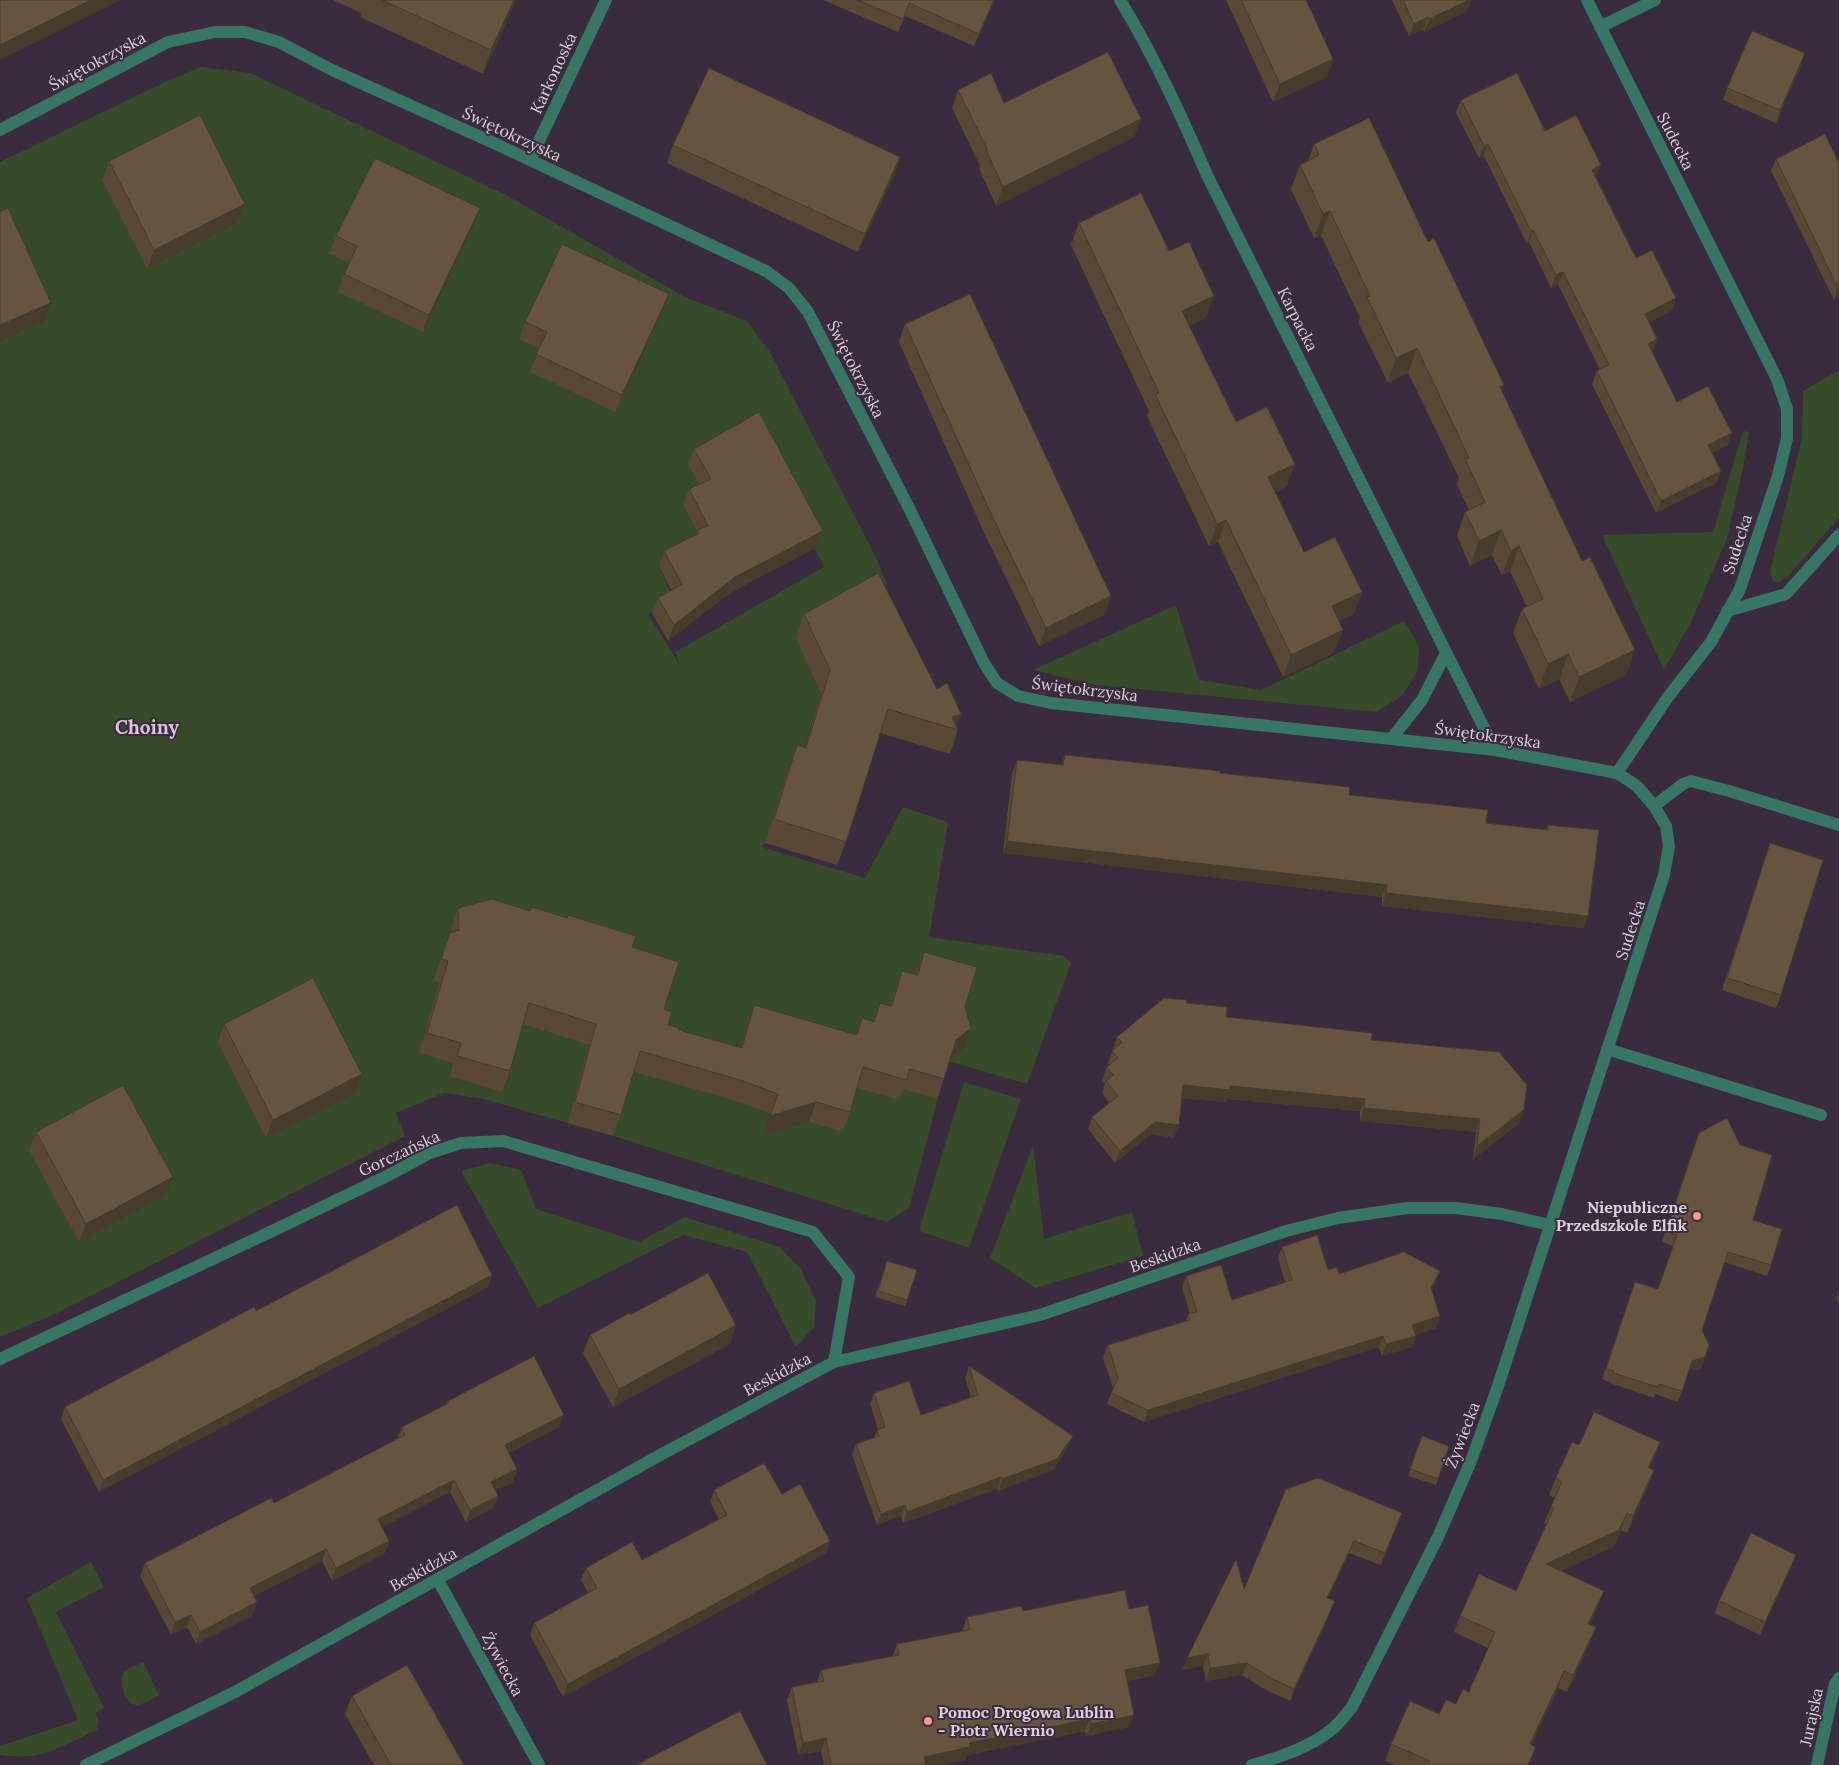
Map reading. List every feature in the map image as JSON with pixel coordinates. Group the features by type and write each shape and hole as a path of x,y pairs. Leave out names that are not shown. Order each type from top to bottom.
{"street":[{"name":"Karkonoska","path":"530,160 606,0"},
{"name":"Karpacka","path":"1120,0 1140,32 1185,124 1211,183 1495,750"},
{"name":"Sudecka","path":"1587,0 1777,379 1787,409 1787,438 1778,476 1740,589 1711,642 1668,697 1617,773 1638,786 1654,806 1666,826 1669,846 1664,875 1608,1049"},
{"path":"1600,27 1655,0"},
{"name":"Świętokrzyska","path":"0,130 168,42 215,32 245,32 279,42 332,70 530,160 766,271 790,288 808,312 909,508 984,663 997,683 1018,696 1051,703 1495,750 1617,773"},
{"path":"1728,611 1786,594 1839,535"},
{"path":"1392,738 1422,700 1446,653"},
{"path":"1654,806 1683,784 1691,781 1839,825"},
{"path":"1608,1049 1820,1115"},
{"name":"Żywiecka","path":"1252,1765 1279,1757 1331,1730 1352,1707 1365,1683 1438,1536 1471,1461 1497,1389 1608,1049"},
{"name":"Gorczańska","path":"0,1359 389,1175 430,1153 460,1143 503,1141 813,1232 849,1277 834,1362"},
{"name":"Beskidzka","path":"86,1765 235,1692 662,1454 834,1362 1040,1315 1286,1231 1338,1218 1408,1208 1455,1208 1502,1214 1550,1225"},
{"name":"Żywiecka","path":"438,1580 539,1765"},
{"name":"Jurajska","path":"1817,1765 1835,1684 1839,1678"}],"green space":[{"path":"201,67 250,73 506,195 685,297 747,321 770,352 876,558 887,584 870,597 821,694 797,771 788,769 765,843 761,847 865,878 903,807 948,822 929,937 1064,956 1071,963 1027,1084 948,1061 909,1208 887,1222 613,1136 484,1099 444,1093 396,1113 405,1136 55,1314 0,1337 0,162 167,81","holes":["753,428 824,567 675,652 680,665 648,614 673,599 659,566 702,542 705,494"]},
{"path":"1839,370 1839,518 1787,577 1780,582 1773,581 1770,572 1802,438 1803,391"},
{"path":"1743,431 1749,432 1727,538 1691,622 1664,670 1602,535 1713,532"},
{"path":"1176,605 1199,680 1261,690 1404,621 1419,646 1418,670 1402,696 1376,712 1096,685 1033,670"},
{"path":"964,1082 1021,1099 969,1248 919,1231"},
{"path":"1033,1146 1044,1239 1132,1212 1143,1256 1035,1288 990,1258"},
{"path":"490,1163 521,1170 536,1209 639,1242 685,1217 780,1247 801,1269 816,1301 814,1327 796,1347 747,1252 683,1235 538,1308 461,1171"},
{"path":"91,1562 104,1587 56,1612 104,1708 95,1713 99,1721 97,1730 41,1754 29,1756 0,1755 0,1746 78,1720 27,1598"},
{"path":"143,1662 159,1695 139,1705 132,1704 123,1692 122,1681 124,1671"}],"building":[{"path":"0,0 91,0 0,45"},
{"path":"382,0 514,0 491,50"},
{"path":"857,0 994,0 979,34 909,3 903,19"},
{"path":"1241,0 1306,0 1333,59 1280,84"},
{"path":"1403,0 1469,0 1414,24"},
{"path":"1752,31 1805,53 1780,110 1727,88"},
{"path":"1108,52 1141,119 1003,187 958,90 991,73 1004,103"},
{"path":"709,68 900,157 865,234 673,145"},
{"path":"1517,73 1545,131 1576,115 1601,165 1592,170 1636,258 1652,250 1676,298 1645,314 1657,339 1648,344 1677,402 1708,386 1732,433 1708,445 1721,471 1661,501 1597,371 1609,365 1563,272 1556,275 1533,230 1531,231 1488,144 1484,146 1461,100"},
{"path":"200,115 245,204 154,250 109,161"},
{"path":"1369,118 1428,242 1434,238 1504,385 1500,387 1582,561 1590,557 1635,650 1579,677 1568,654 1548,664 1522,609 1543,599 1519,546 1511,551 1501,530 1479,541 1465,512 1485,502 1465,459 1469,458 1417,348 1396,358 1367,297 1370,296 1330,211 1323,214 1300,165 1319,155 1314,144"},
{"path":"1825,134 1839,163 1838,288 1776,159"},
{"path":"375,158 480,208 429,315 344,274 357,246 336,236"},
{"path":"1141,193 1169,251 1189,242 1214,296 1182,311 1236,422 1267,407 1295,464 1268,477 1304,552 1335,537 1362,592 1332,606 1343,630 1291,655 1226,520 1217,524 1155,394 1159,393 1079,223"},
{"path":"8,208 51,303 0,325 0,212"},
{"path":"562,244 669,294 622,395 536,354 547,332 525,322"},
{"path":"970,294 1111,596 1046,628 993,518 905,324"},
{"path":"759,412 823,531 735,577 674,625 658,598 682,584 664,551 699,533 697,530 708,526 689,489 711,479 694,449"},
{"path":"878,573 937,689 947,683 961,714 952,717 958,730 888,709 846,842 774,819 797,745 806,748 830,670 804,614"},
{"path":"1065,755 1350,787 1349,795 1488,810 1486,823 1548,830 1548,825 1599,830 1588,916 1386,893 1387,885 1007,841 1017,760 1063,765"},
{"path":"1770,843 1823,860 1781,995 1727,978"},
{"path":"492,899 530,911 532,907 567,918 568,915 636,936 632,947 679,962 664,1009 672,1012 668,1025 679,1028 679,1030 742,1048 754,1005 857,1035 862,1018 874,1022 880,1003 892,1006 902,971 918,975 924,952 977,967 965,1007 971,1028 956,1040 944,1079 910,1069 906,1080 863,1067 850,1112 816,1102 770,1116 778,1094 740,1080 640,1051 621,1115 575,1102 596,1024 529,1003 510,1071 457,1056 461,1043 427,1033 448,961 441,959 450,933 459,930 458,908"},
{"path":"313,978 362,1074 273,1120 224,1024"},
{"path":"1164,998 1187,1000 1186,1003 1227,1007 1226,1017 1372,1033 1371,1040 1499,1052 1527,1085 1524,1110 1477,1146 1480,1119 1364,1108 1365,1099 1230,1086 1230,1090 1183,1085 1179,1125 1155,1122 1120,1151 1092,1117 1118,1096 1106,1081 1113,1075 1107,1067 1118,1058 1112,1051 1122,1042 1117,1037"},
{"path":"123,1085 173,1177 86,1224 36,1132"},
{"path":"1727,1118 1740,1145 1772,1155 1753,1220 1782,1229 1771,1265 1728,1252 1702,1330 1709,1345 1705,1357 1692,1361 1682,1391 1659,1384 1658,1387 1613,1373 1614,1371 1606,1369 1635,1282 1658,1289 1677,1235 1666,1232 1699,1133"},
{"path":"457,1205 492,1275 103,1480 65,1407 254,1307 256,1311"},
{"path":"1317,1235 1328,1270 1337,1267 1339,1274 1404,1252 1440,1271 1431,1288 1440,1316 1412,1325 1416,1336 1386,1344 1383,1336 1148,1410 1111,1393 1118,1378 1108,1345 1190,1320 1188,1314 1197,1312 1186,1276 1221,1265 1232,1300 1292,1280 1282,1247"},
{"path":"887,1261 917,1270 907,1300 878,1291"},
{"path":"708,1273 736,1325 619,1389 590,1335"},
{"path":"534,1356 564,1415 505,1445 517,1469 491,1482 498,1496 470,1510 454,1480 378,1519 389,1541 336,1568 326,1549 250,1588 257,1602 200,1632 191,1615 175,1622 145,1563 271,1498 274,1503 405,1435 402,1427"},
{"path":"969,1366 1073,1436 1057,1459 1002,1479 1001,1477 907,1512 905,1505 881,1514 856,1444 879,1436 877,1430 885,1427 874,1393 909,1381 921,1415 978,1395"},
{"path":"1594,1412 1660,1442 1648,1468 1654,1470 1633,1516 1627,1513 1619,1530 1546,1564 1604,1591 1588,1624 1596,1627 1573,1675 1564,1671 1530,1744 1536,1747 1528,1765 1426,1765 1430,1761 1391,1744 1410,1701 1439,1714 1446,1700 1456,1704 1463,1689 1469,1692 1495,1632 1460,1616 1479,1574 1516,1591 1554,1508 1551,1506 1562,1482 1556,1478 1572,1442 1579,1445"},
{"path":"1422,1436 1449,1446 1438,1479 1410,1469"},
{"path":"764,1463 782,1494 800,1484 830,1541 568,1684 534,1623 597,1588 586,1568 632,1542 642,1560 727,1515 714,1490"},
{"path":"1318,1478 1402,1513 1385,1553 1354,1541 1327,1598 1335,1601 1294,1689 1269,1677 1247,1663 1210,1668 1208,1654 1187,1658 1236,1559 1244,1589 1286,1489"},
{"path":"1751,1533 1796,1555 1765,1622 1719,1601"},
{"path":"1125,1590 1129,1609 1148,1605 1160,1663 1125,1670 1134,1715 1091,1724 1090,1719 969,1743 970,1747 924,1757 926,1765 831,1765 826,1738 803,1743 792,1687 824,1681 821,1670 899,1655 897,1644 970,1630 967,1617 1022,1606 1023,1611"},
{"path":"407,1665 464,1765 391,1765 352,1696"},
{"path":"740,1711 767,1765 636,1765"}],"place":[{"name":"Niepubliczne Przedszkole Elfik","path":"1697,1216"},
{"name":"Pomoc Drogowa Lublin - Piotr Wiernio","path":"928,1721"}],"district":[{"name":"Choiny","path":"147,727"}]}
